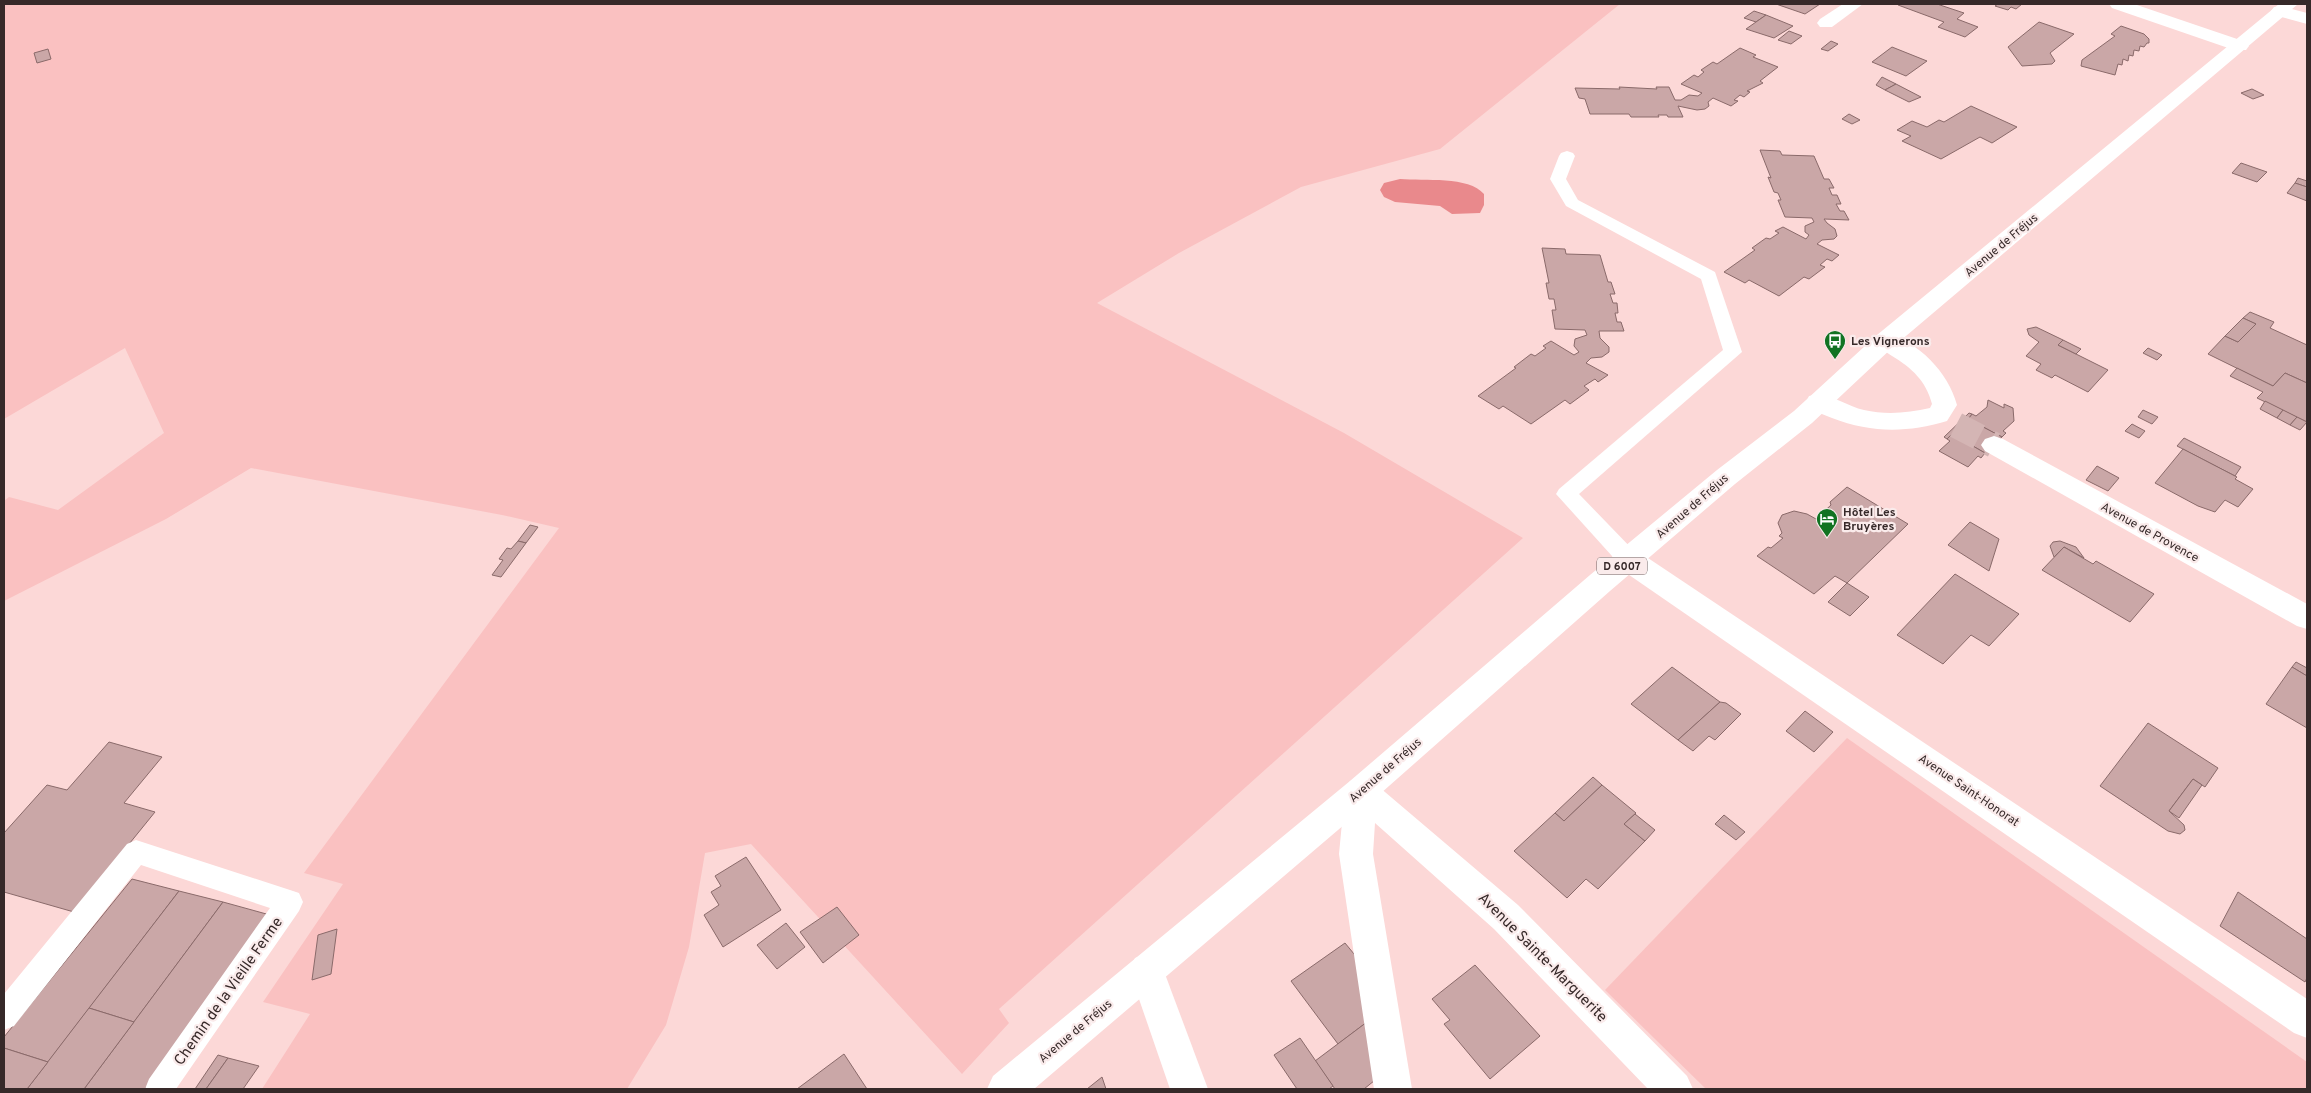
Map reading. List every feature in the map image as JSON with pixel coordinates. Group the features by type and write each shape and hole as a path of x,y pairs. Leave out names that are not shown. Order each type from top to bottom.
{"main road":[{"path":"1826,23 1854,4"},
{"path":"2118,4 2240,46"},
{"path":"2285,8 2307,19"},
{"name":"Avenue de Fréjus","path":"1006,1089 1361,791 1600,583 1726,477 1803,417 1884,341 2285,8"},
{"path":"1818,402 1845,415 1879,423 1947,420 1942,391 1932,374 1912,357 1884,341"},
{"name":"Avenue de Provence","path":"1994,445 2307,618"},
{"name":"Avenue Saint-Honorat","path":"1629,560 2307,1020"},
{"path":"1361,791 1356,854 1393,1089"},
{"name":"Avenue Sainte-Marguerite","path":"1361,791 1506,917 1674,1089"},
{"path":"1147,970 1189,1089"}],"lane":[{"path":"1567,156 1558,179 1572,203 1708,276 1733,352 1566,494 1629,560"},
{"name":"Chemin de la Vieille Ferme","path":"4,1016 136,852 290,902 159,1089"}],"shaded area":[{"path":"4,4 1620,4 1440,149 1301,187 1179,253 1097,303 1344,433 1523,538 999,1009 1009,1023 962,1074 751,844 705,853 689,947 666,1025 627,1089 262,1089 310,1014 263,1002 343,884 304,873 559,528 502,515 251,468 166,519 4,601 4,501 9,497 58,510 164,433 125,348 4,419"},
{"path":"1400,179 1445,180 1468,184 1484,194 1484,205 1480,213 1452,214 1440,206 1395,202 1384,197 1380,190 1384,183"},
{"path":"1847,738 2307,1062 2307,1089 1706,1089 1605,990"}],"building":[{"path":"1776,4 1820,4 1805,14"},
{"path":"1899,4 1937,4 1964,13 1957,19 1978,27 1965,37 1938,27 1944,22"},
{"path":"1998,4 2022,4 2016,9 2011,7 2008,10 1995,6"},
{"path":"1754,11 1766,15 1756,22 1744,18"},
{"path":"1766,15 1793,26 1774,38 1746,29"},
{"path":"2039,22 2074,34 2050,53 2055,61 2052,64 2022,66 2008,47"},
{"path":"2121,26 2144,34 2149,39 2149,43 2144,47 2140,46 2139,51 2134,50 2133,56 2129,55 2128,61 2123,59 2122,65 2118,64 2115,75 2081,66 2082,60 2115,36 2111,34"},
{"path":"1789,31 1802,36 1791,44 1778,40"},
{"path":"1831,41 1838,44 1828,51 1821,49"},
{"path":"1892,47 1927,61 1906,76 1872,62"},
{"path":"1740,48 1756,55 1753,57 1778,67 1760,81 1763,83 1747,91 1750,92 1744,97 1740,95 1734,100 1738,101 1731,106 1713,98 1708,102 1709,106 1705,109 1697,110 1678,106 1683,117 1658,115 1659,117 1631,117 1629,114 1590,114 1585,99 1579,98 1575,88 1620,89 1619,87 1657,89 1656,87 1669,87 1675,100 1681,100 1689,95 1698,96 1702,93 1681,84 1694,75 1698,77 1704,72 1701,70 1713,62 1717,64"},
{"path":"48,49 51,59 37,63 34,53"},
{"path":"1882,77 1896,84 1885,90 1876,85"},
{"path":"1896,84 1921,97 1909,102 1885,90"},
{"path":"2252,89 2264,95 2253,99 2241,93"},
{"path":"1971,106 2017,127 1992,143 1980,137 1941,159 1902,141 1911,136 1897,130 1912,121 1927,127 1939,120 1944,122"},
{"path":"1849,114 1860,120 1852,124 1842,119"},
{"path":"1760,150 1780,151 1782,155 1814,156 1824,179 1829,179 1834,188 1829,188 1832,195 1837,195 1841,204 1836,204 1840,211 1844,211 1849,220 1824,219 1835,229 1837,236 1834,239 1822,240 1817,244 1839,255 1832,261 1827,259 1820,265 1825,267 1809,279 1804,277 1779,296 1749,280 1745,283 1724,272 1755,250 1752,248 1766,238 1770,239 1779,233 1775,231 1783,227 1806,239 1809,235 1805,232 1805,226 1814,222 1812,218 1785,217 1778,200 1781,200 1778,193 1774,192 1768,177 1771,178"},
{"path":"2241,163 2267,172 2257,182 2232,173"},
{"path":"2298,178 2307,181 2307,187 2295,183"},
{"path":"2295,183 2307,187 2307,201 2287,193"},
{"path":"1542,248 1565,249 1566,254 1600,255 1608,282 1611,282 1615,294 1610,294 1613,303 1617,303 1618,313 1615,313 1617,322 1621,322 1624,331 1599,331 1600,338 1609,347 1609,352 1602,357 1591,358 1586,363 1608,375 1598,382 1595,379 1584,386 1589,390 1570,404 1565,400 1531,424 1503,406 1499,409 1478,396 1516,368 1514,367 1531,354 1535,356 1546,348 1543,346 1551,341 1574,355 1579,352 1574,346 1575,339 1587,335 1585,330 1555,329 1552,310 1556,310 1554,299 1549,299 1546,283 1549,283"},
{"path":"2250,312 2274,322 2270,328 2307,345 2307,383 2285,373 2273,386 2208,354 2225,336 2238,342 2256,324 2243,318"},
{"path":"2243,318 2256,324 2238,342 2225,336"},
{"path":"2036,327 2063,340 2058,345 2108,370 2088,392 2055,375 2052,378 2036,370 2041,364 2026,356 2039,342 2029,335 2027,329"},
{"path":"2063,340 2081,349 2076,354 2058,345"},
{"path":"2148,348 2162,355 2157,360 2143,353"},
{"path":"2237,368 2273,386 2285,373 2307,383 2307,422 2257,398 2263,392 2230,376"},
{"path":"1988,400 2004,408 2004,404 2013,408 2014,421 2003,431 2006,433 2002,437 1968,419 1972,414 1976,416 1987,407"},
{"path":"2265,401 2283,410 2277,418 2260,409"},
{"path":"2143,410 2158,417 2152,424 2138,417"},
{"path":"2283,410 2297,417 2290,425 2277,418"},
{"path":"1969,413 1972,414 1968,419 2002,437 1985,453 1952,434 1947,439 1944,437"},
{"path":"2297,417 2307,422 2300,430 2290,425"},
{"path":"2132,424 2145,431 2139,438 2125,431"},
{"path":"1952,434 1985,453 1981,458 1978,456 1968,467 1939,451 1950,441 1947,439"},
{"path":"2184,438 2241,467 2235,476 2177,446"},
{"path":"2183,449 2237,477 2235,479 2253,489 2238,507 2225,500 2215,512 2198,506 2155,483"},
{"path":"2097,466 2119,478 2108,491 2086,480"},
{"path":"1847,487 1908,524 1847,583 1835,576 1814,594 1757,556 1783,538 1779,536 1782,533 1778,523 1782,515 1794,511 1807,514 1816,519 1831,505 1830,502"},
{"path":"1970,522 1999,539 1989,571 1948,545"},
{"path":"530,525 538,527 526,543 518,541"},
{"path":"518,541 526,543 501,577 492,575 503,560 499,559 507,548 511,549"},
{"path":"2060,541 2076,547 2084,558 2064,547 2054,557 2050,546 2053,542"},
{"path":"2064,547 2093,564 2096,561 2154,594 2130,622 2042,570"},
{"path":"1955,574 2019,614 1989,646 1971,635 1943,664 1897,635"},
{"path":"1847,583 1869,597 1850,616 1828,602"},
{"path":"2296,662 2307,668 2307,676 2292,667"},
{"path":"1672,667 1720,702 1678,740 1631,704"},
{"path":"2292,667 2307,676 2307,728 2266,704"},
{"path":"1720,702 1726,703 1741,714 1715,740 1709,736 1693,751 1678,740"},
{"path":"1805,711 1833,732 1814,752 1786,731"},
{"path":"2148,723 2218,768 2205,787 2193,779 2169,811 2184,825 2185,830 2180,834 2168,831 2100,786"},
{"path":"109,742 162,757 124,803 155,812 74,912 4,892 4,833 47,785 67,790"},
{"path":"1593,777 1602,785 1564,821 1555,813"},
{"path":"2193,779 2202,785 2179,818 2169,811"},
{"path":"1602,785 1636,813 1624,824 1645,841 1598,889 1586,879 1567,898 1514,851 1555,813 1564,821"},
{"path":"1635,814 1655,830 1645,841 1624,824"},
{"path":"1724,815 1745,832 1736,840 1715,824"},
{"path":"746,857 781,910 723,947 704,915 719,905 711,892 721,886 715,876"},
{"path":"132,879 179,891 48,1062 4,1048 4,1037"},
{"path":"179,891 223,902 134,1022 89,1008"},
{"path":"2238,892 2307,939 2307,978 2305,982 2220,926"},
{"path":"223,902 270,915 145,1089 84,1089"},
{"path":"837,907 859,935 823,963 800,932"},
{"path":"786,923 805,947 777,969 757,945"},
{"path":"337,929 331,974 312,980 318,935"},
{"path":"1345,943 1368,971 1375,1016 1338,1044 1291,981"},
{"path":"1475,965 1540,1036 1490,1079 1444,1024 1450,1020 1432,999"},
{"path":"89,1008 134,1022 84,1089 27,1089"},
{"path":"1371,1019 1385,1072 1364,1089 1335,1089 1315,1061"},
{"path":"1300,1038 1333,1086 1329,1089 1297,1089 1274,1055"},
{"path":"4,1048 48,1062 27,1089 4,1089"},
{"path":"844,1054 867,1089 797,1089"},
{"path":"218,1055 228,1058 206,1089 195,1089"},
{"path":"228,1058 259,1066 243,1089 206,1089"},
{"path":"1102,1077 1106,1089 1087,1089"}],"tunnel":[{"path":"1956,425 1994,445"}],"place":[{"name":"Les Vignerons","path":"1835,360"},
{"name":"Hôtel Les Bruyères","path":"1827,538"}]}
